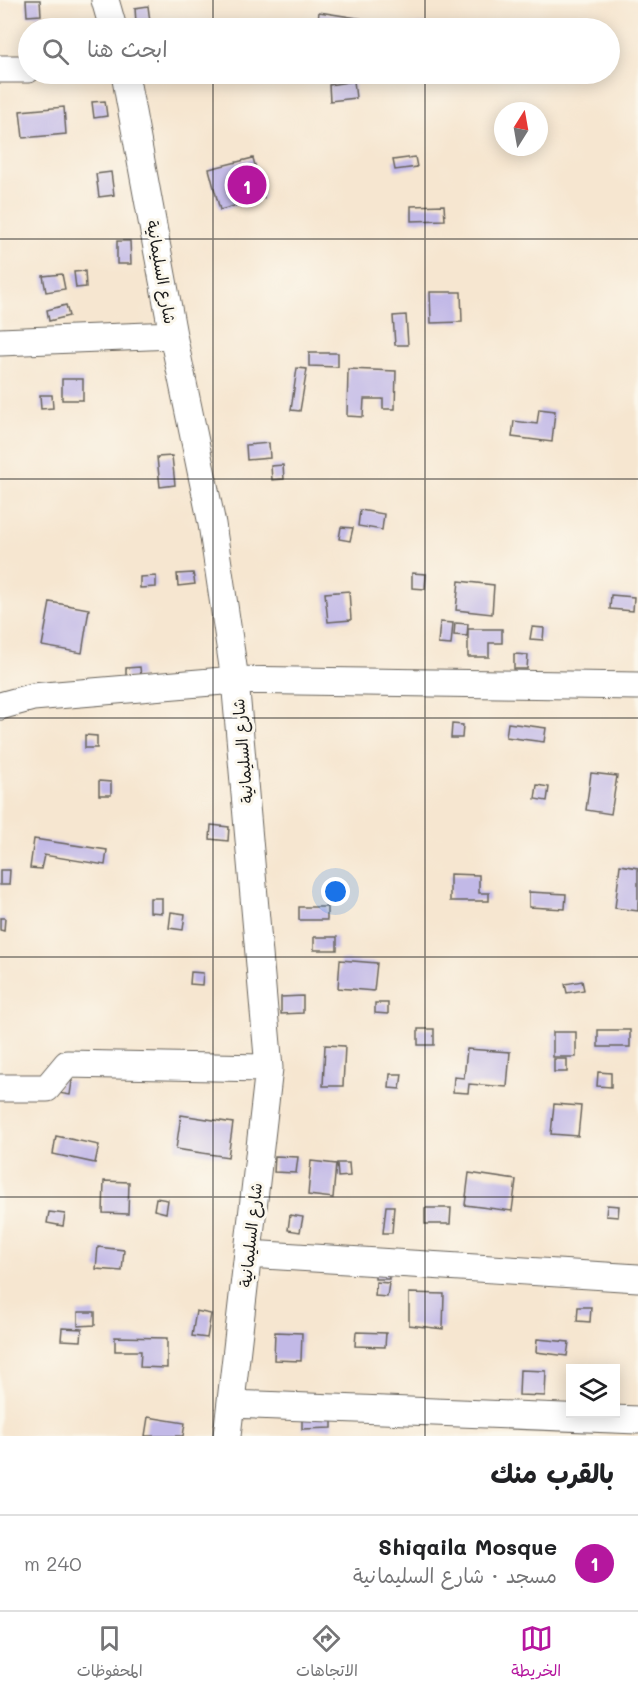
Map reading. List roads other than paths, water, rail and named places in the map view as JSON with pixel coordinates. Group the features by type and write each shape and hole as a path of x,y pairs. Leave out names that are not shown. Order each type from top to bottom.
{"street":[{"path":"105,0 110,18"},
{"path":"0,69 18,69"},
{"name":"شارع السليمانية","path":"127,84 173,335 212,524 236,680 269,1068 227,1436"},
{"path":"0,342 173,335"},
{"path":"0,706 33,697 236,680 638,686"},
{"path":"0,1088 47,1088 67,1064 269,1068"},
{"path":"248,1254 638,1278"},
{"path":"231,1404 638,1420"}],"place":[{"name":"Shiqaila Mosque","path":"247,185"}]}
